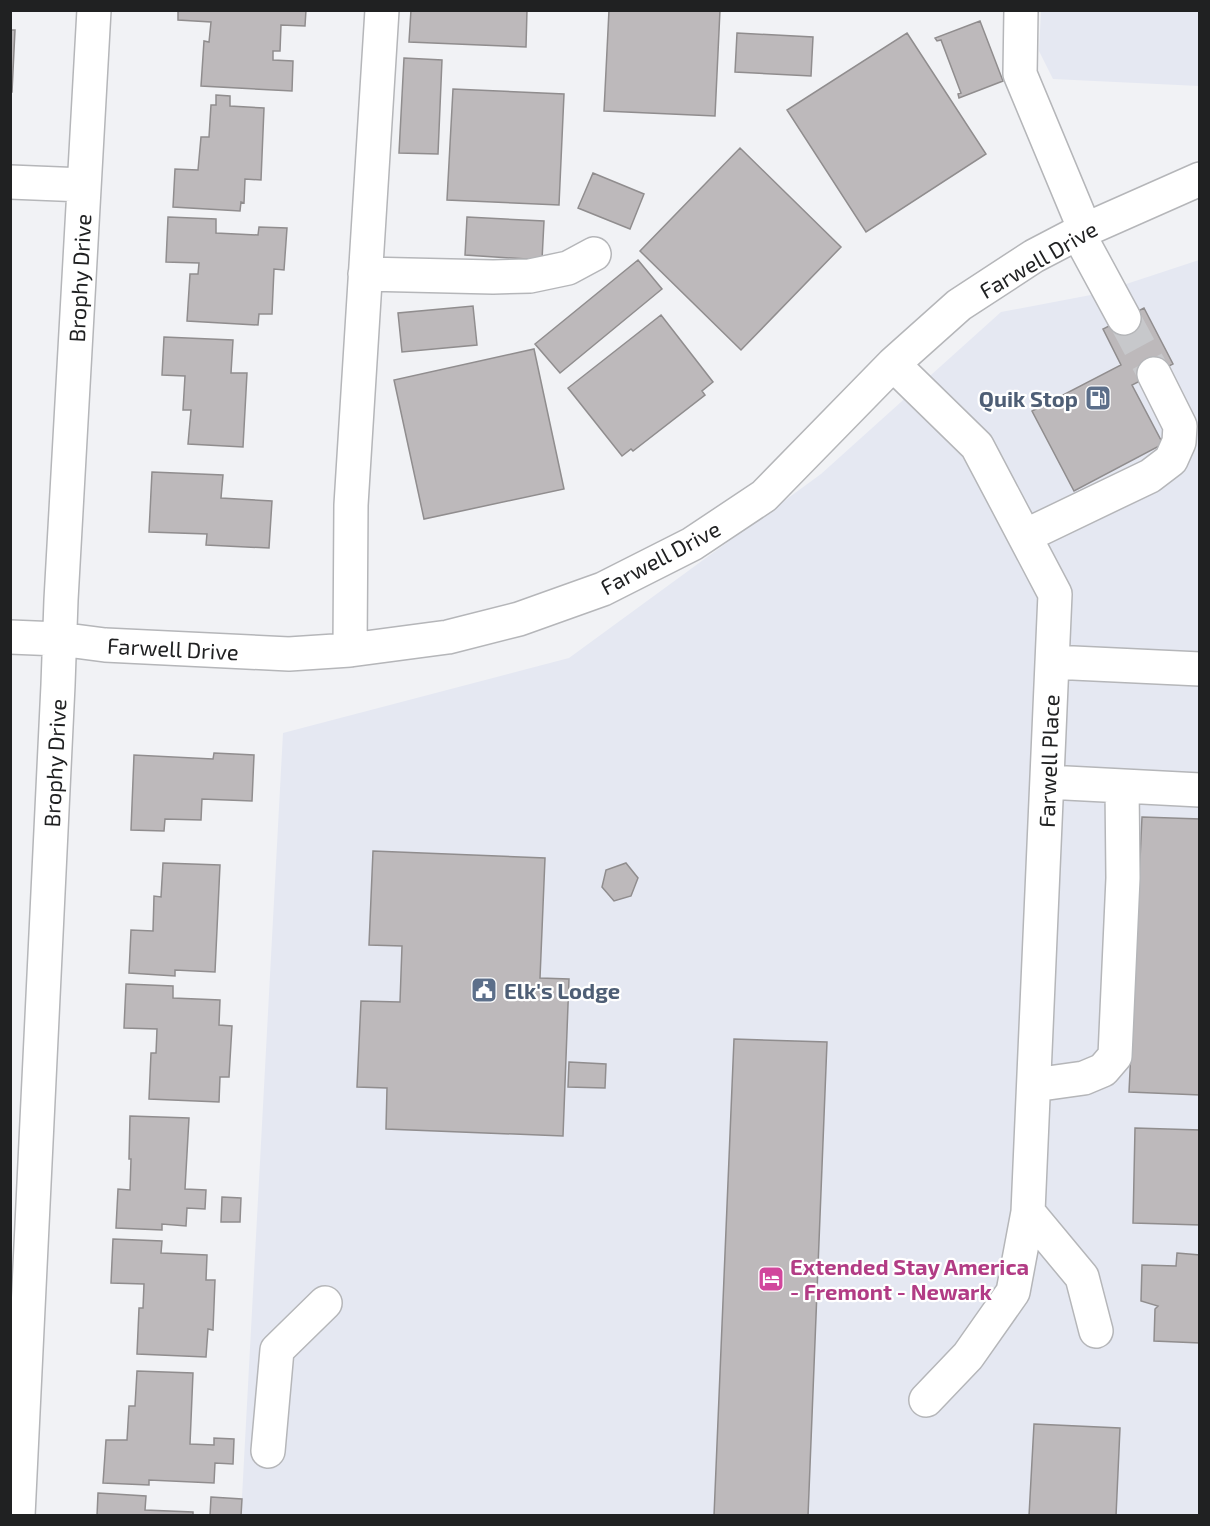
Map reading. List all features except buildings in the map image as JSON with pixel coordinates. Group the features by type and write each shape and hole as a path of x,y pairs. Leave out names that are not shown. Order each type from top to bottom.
{"street":[{"name":"Brophy Drive","path":"18,1515 59,639 94,10"},
{"path":"350,650 351,505 382,10"},
{"path":"1021,10 1020,74 1082,231 1124,318"},
{"name":"Farwell Drive","path":"10,637 59,639 105,645 289,654 350,650 448,637 519,619 603,589 692,544 764,496 892,364 959,305 1034,256 1082,231 1200,179"},
{"path":"10,182 84,185"},
{"path":"365,274 493,278 530,276 568,268 594,254"},
{"name":"Farwell Place","path":"892,364 977,446 1055,594 1028,1212 1013,1292 968,1356 926,1400"},
{"path":"1024,536 1150,476 1171,460 1179,442 1180,426 1154,374"},
{"path":"1052,662 1200,669"},
{"path":"1047,782 1200,790"},
{"path":"1034,1086 1084,1078 1103,1070 1115,1056 1123,879 1122,786"},
{"path":"1028,1212 1082,1277 1096,1331"},
{"path":"268,1451 278,1350 325,1303"}],"shaded area":[{"path":"1041,11 1199,11 1199,86 1053,79 1039,51"},
{"path":"1199,260 1199,1515 241,1516 283,733 569,658 821,474 1001,312 1096,294"}],"tunnel":[{"path":"1124,318 1154,374"}],"place":[{"name":"Quik Stop","path":"1098,398"},
{"name":"Elk's Lodge","path":"484,990"},
{"name":"Extended Stay America - Fremont - Newark","path":"771,1279"}]}
